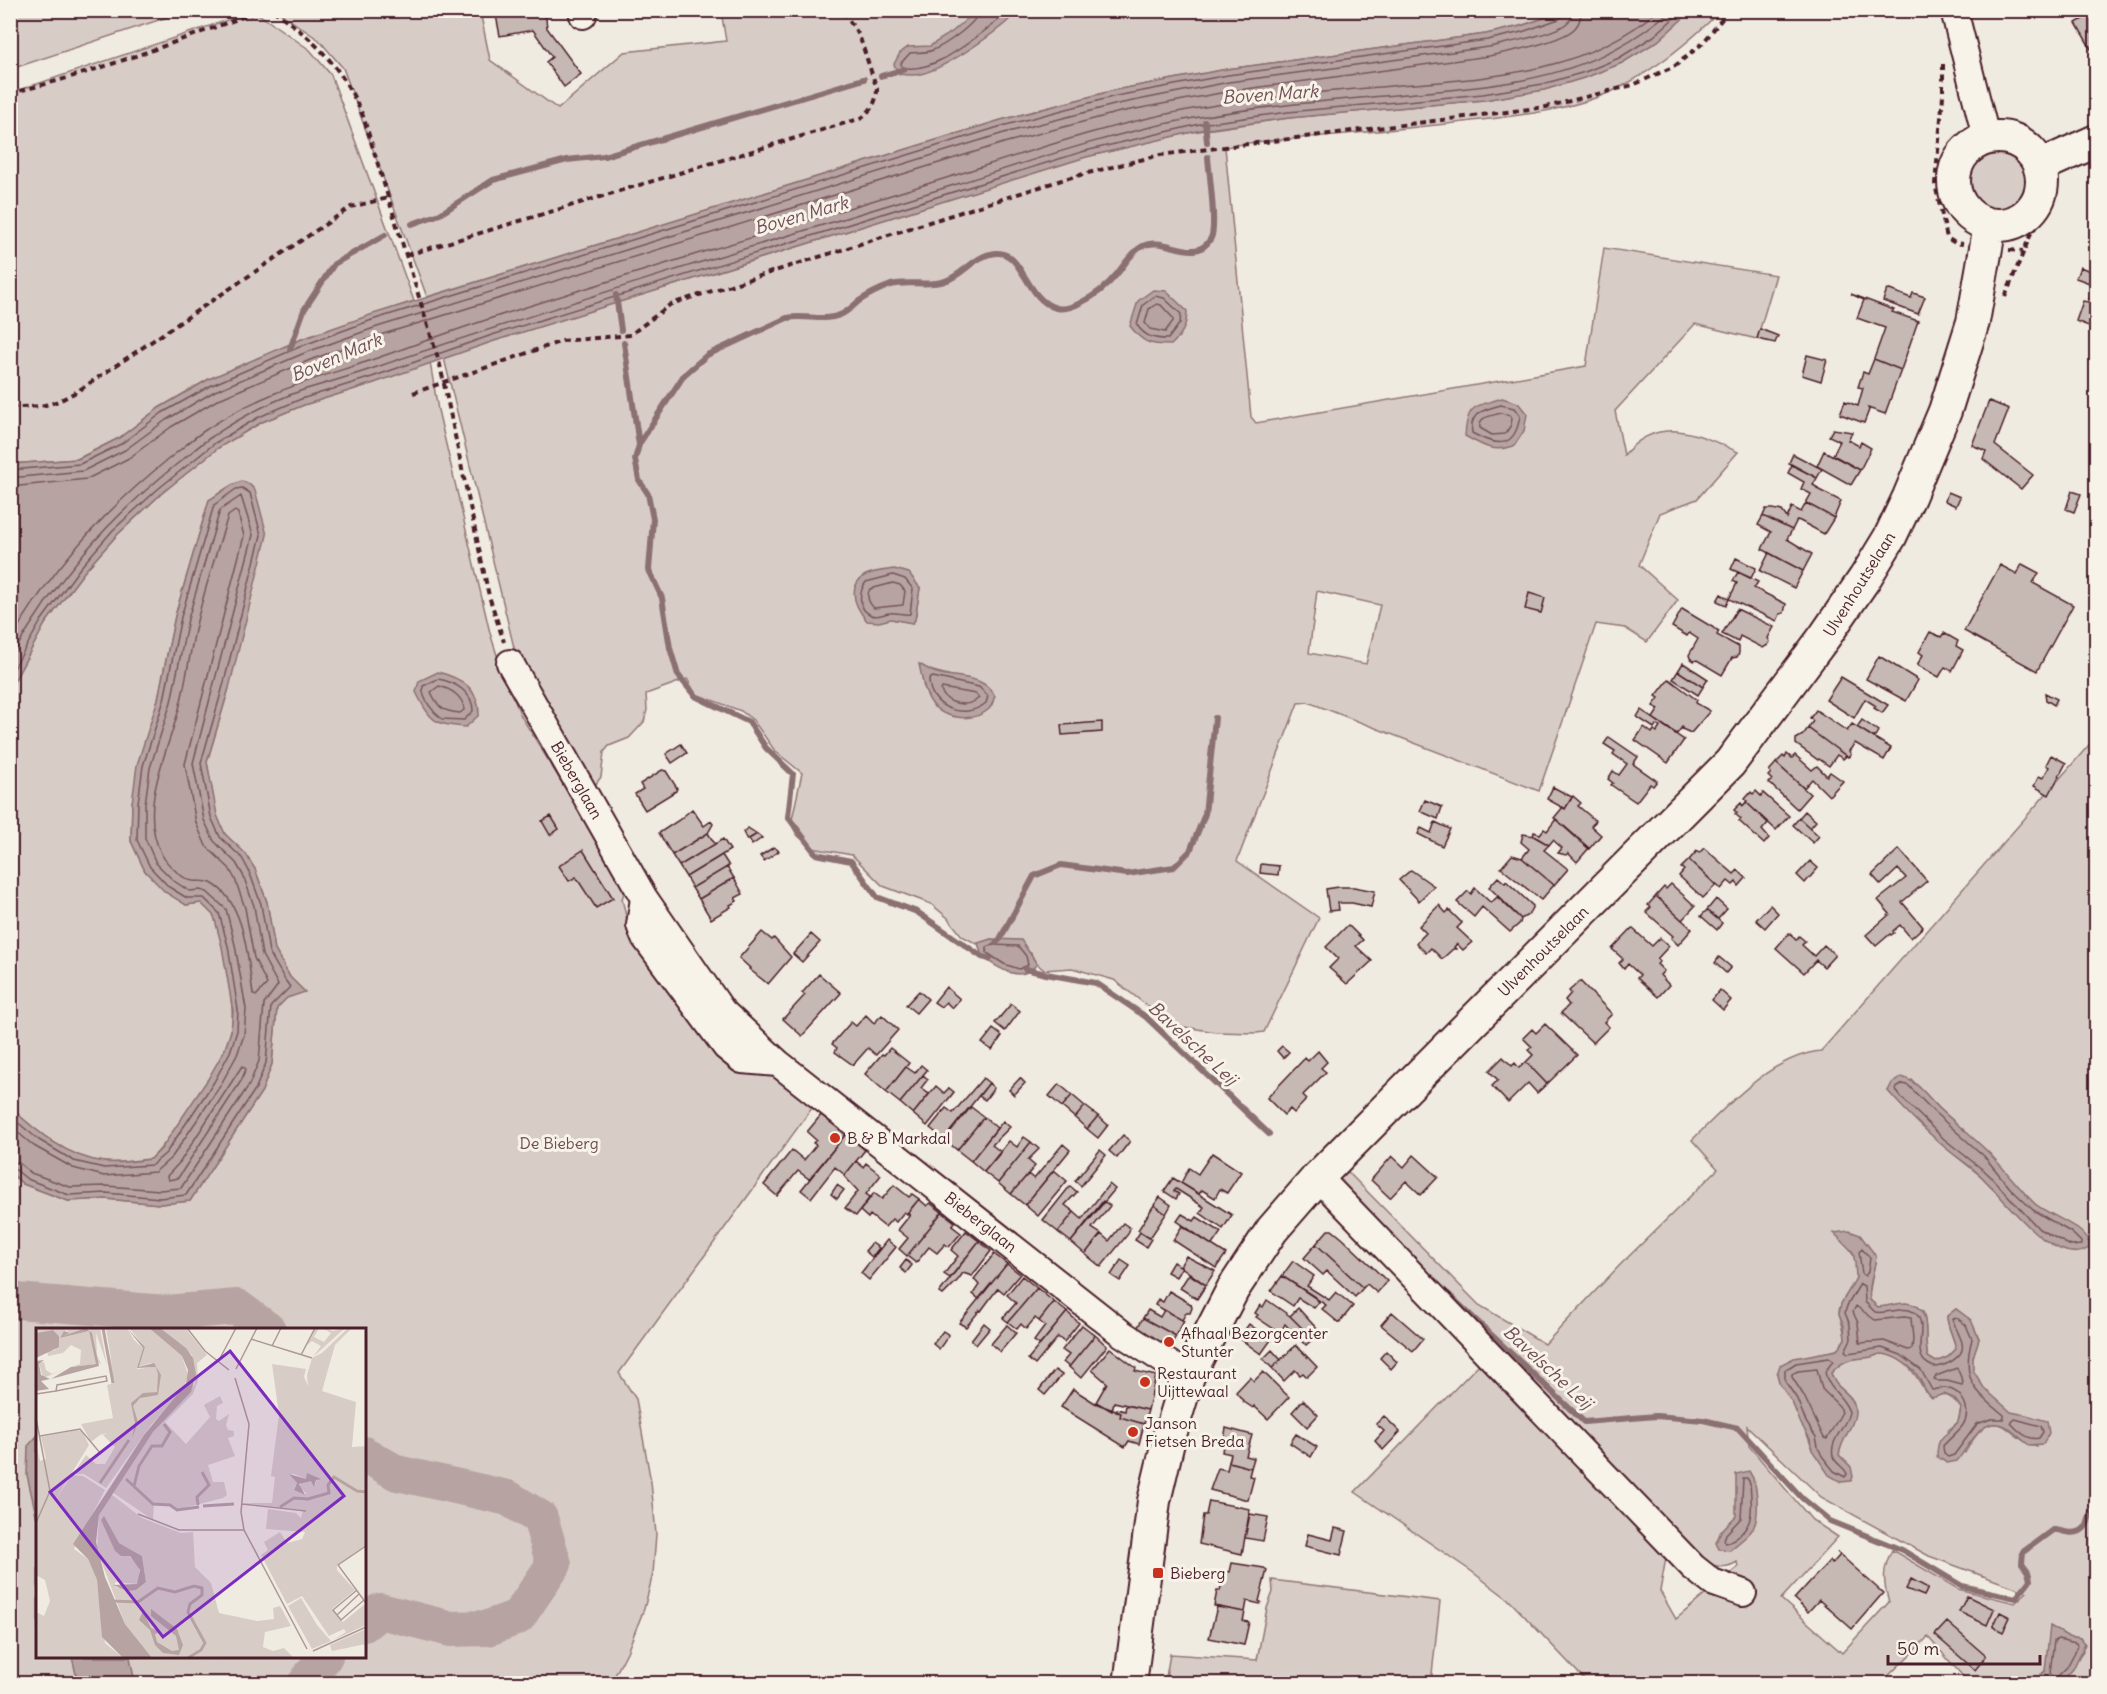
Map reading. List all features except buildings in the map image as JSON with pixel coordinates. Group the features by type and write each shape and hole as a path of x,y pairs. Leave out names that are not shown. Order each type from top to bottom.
{"main road":[{"path":"2051,174 2023,144 2006,136 1986,137 1974,142 1964,150 1956,165 1953,181 1956,197 1965,211 1976,220 1990,225 2010,224 2029,213 2036,204 2043,179 2051,174 2097,141"},
{"name":"Ulvenhoutselaan","path":"1130,1683 1154,1501 1169,1438 1188,1376 1233,1288 1272,1230 1318,1177 1730,763 1826,636 1890,537 1945,411 1973,322 1990,225"}],"street":[{"path":"1960,12 1986,137"},
{"name":"Bieberglaan","path":"510,663 645,898 722,1011 778,1063 1121,1333 1188,1376"},
{"path":"1318,1177 1693,1568 1712,1582 1743,1593"}],"path":[{"path":"10,93 53,83 107,66 262,10"},
{"path":"273,10 302,31 329,57 352,90 363,116 440,365 489,596 510,663"},
{"path":"406,255 862,118 874,104 877,89 859,35 842,10"},
{"path":"413,393 562,341 630,335 670,304 1068,178 1160,155 1546,108 1633,86 1675,66 1703,43 1729,10"},
{"path":"1943,53 1943,96 1935,184 1947,238 1955,243 1964,244 1964,254"},
{"path":"2004,299 2039,214 2051,174"},
{"path":"10,407 39,407 59,402 351,207 388,198"}],"green space":[{"path":"11,10 186,10 186,11 11,69"},
{"path":"254,11 310,50 331,75 414,301 302,339 209,379 159,408 119,438 77,459 11,464 10,93"},
{"path":"277,11 480,11 490,60 558,109 624,52 726,41 721,11 1564,11 1520,26 1486,34 1227,69 1115,90 1001,120 427,297 343,68 319,40"},
{"path":"1691,11 1720,11 1697,33 1647,72 1619,88 1582,102 1503,117 1225,147 1251,417 1256,423 1586,366 1604,248 1776,275 1757,339 1695,324 1615,411 1624,455 1637,442 1664,431 1693,434 1738,452 1697,499 1660,513 1639,565 1678,600 1647,642 1625,628 1596,624 1539,791 1308,702 1298,703 1237,861 1319,918 1264,1032 1216,1032 1172,1025 1114,980 1072,968 1044,970 1035,962 1031,953 991,939 977,944 962,936 948,918 931,904 883,886 852,855 812,848 797,835 791,824 802,773 775,751 753,720 741,711 696,694 687,679 646,694 647,710 644,722 629,738 609,746 604,752 601,777 590,792 516,656 444,358 1086,157 1192,132 1289,118 1484,100 1544,90 1622,63 1658,41","holes":["920,588 913,623 891,619","1317,591 1380,605 1366,664 1309,653","929,670 948,675 934,707 923,685"]},
{"path":"1993,154 2003,154 2013,158 2021,166 2025,181 2021,196 2013,204 2003,208 1993,208 1983,204 1975,196 1971,186 1971,176 1975,166 1983,158"},
{"name":"De Bieberg","path":"430,362 438,410 490,633 501,668 521,716 626,887 622,899 627,920 712,1043 766,1063 815,1104 619,1373 636,1399 651,1482 656,1534 653,1574 644,1609 627,1652 611,1683 11,1683 10,1173 23,1184 68,1201 106,1199 160,1204 190,1201 262,1091 272,1064 277,1008 286,998 290,977 275,950 267,902 255,869 225,834 216,815 207,762 229,688 249,484 233,484 209,500 175,616 158,699 132,803 131,841 145,871 186,905 201,903 216,920 220,931 232,1013 231,1030 227,1043 209,1078 184,1117 151,1159 109,1162 78,1155 53,1142 11,1108 11,687 45,624 84,572 117,535 162,493 218,448 262,422 304,405"},
{"path":"2096,737 2096,1683 1969,1683 1928,1637 1881,1683 1588,1683 1508,1599 1355,1492 1481,1362 1667,1552 1660,1591 1676,1619 1738,1567 1737,1562 1723,1567 1708,1563 1335,1183 1347,1171 1479,1305 1545,1344 1621,1264 1718,1169 1692,1140 1750,1085 1767,1073 1802,1055 1821,1051","holes":["1912,1080 1988,1152 2014,1184 2037,1206 2078,1230 2007,1203 1982,1177 1940,1143 1888,1091","1841,1238 1876,1256 1870,1300 1878,1307 1891,1306 1923,1311 1928,1357 1936,1362 1948,1357 1956,1349 1947,1316 1956,1309 1971,1321 1979,1338 1972,1363 1975,1376 1984,1389 2007,1411 2026,1415 2037,1446 2025,1442 2001,1425 1994,1424 1982,1429 1965,1453 1947,1431 1958,1422 1961,1408 1957,1403 1946,1395 1925,1392 1909,1367 1897,1358 1882,1354 1847,1361 1831,1373 1834,1382 1851,1398 1839,1455 1851,1467 1812,1450 1792,1402 1819,1354 1837,1350 1845,1339 1839,1311 1842,1301 1855,1281 1857,1271 1851,1251","1747,1426 1821,1497 1929,1556 2027,1592 2015,1603 1958,1589 1892,1550 1886,1563 1884,1576 1889,1602 1842,1653 1781,1599 1838,1537 1812,1520 1749,1446","2057,1632 2080,1638 2083,1651 2073,1669 2040,1675 2045,1671"]},
{"path":"1272,1580 1440,1601 1431,1683 1165,1683 1170,1654 1257,1660 1267,1608 1273,1592"}],"water":[{"path":"976,11 1018,11 986,38 944,64 918,75 898,74 894,64 900,53 908,47 930,46 952,32"},
{"name":"Boven Mark","path":"1564,11 1691,11 1658,41 1622,63 1544,90 1484,100 1289,118 1201,130 1086,157 494,341 304,405 262,422 218,448 162,493 117,535 84,572 45,624 11,687 11,464 78,459 119,438 159,408 209,379 302,339 370,315 1001,120 1115,90 1227,69 1486,34 1521,26"},
{"path":"1153,290 1166,291 1187,311 1183,330 1171,345 1147,342 1130,326 1138,301"},
{"path":"1502,398 1518,403 1527,414 1524,431 1514,446 1494,449 1465,436 1470,412 1485,403"},
{"path":"242,481 255,490 267,535 229,688 207,762 217,815 225,834 246,854 255,869 267,902 275,950 290,977 305,992 287,998 277,1008 272,1064 262,1091 190,1201 160,1204 106,1199 68,1201 23,1184 11,1173 11,1108 53,1142 78,1155 109,1163 151,1159 161,1149 208,1079 225,1049 231,1031 233,1011 214,916 201,903 186,905 165,892 145,871 131,841 132,803 137,765 158,699 175,616 209,500"},
{"path":"894,569 909,573 920,588 915,620 912,623 891,619 879,622 867,621 855,600 857,583 868,574"},
{"path":"919,664 937,673 969,678 984,684 995,696 991,706 976,716 960,718 938,710 927,696"},
{"path":"438,672 461,681 476,698 479,715 466,727 440,723 425,710 416,692 419,681"},
{"path":"991,939 1021,940 1037,964 1024,973 1017,974 1003,970 982,957 978,943"},
{"path":"1902,1077 1918,1086 1982,1146 2034,1203 2082,1233 2090,1247 2077,1252 2062,1250 2032,1230 1983,1178 1945,1148 1888,1091 1892,1083"},
{"path":"1849,1231 1860,1235 1876,1256 1870,1300 1878,1307 1906,1303 1915,1305 1921,1310 1926,1324 1928,1357 1936,1362 1948,1357 1956,1349 1947,1316 1956,1309 1971,1320 1979,1339 1973,1357 1973,1370 1984,1388 2011,1412 2047,1421 2049,1433 2043,1444 2029,1445 2007,1427 1990,1424 1977,1434 1957,1461 1947,1463 1937,1457 1937,1449 1940,1440 1957,1423 1961,1408 1954,1398 1944,1394 1932,1398 1911,1368 1894,1358 1880,1354 1845,1362 1831,1373 1835,1382 1852,1400 1855,1414 1839,1455 1851,1467 1853,1477 1851,1481 1841,1482 1829,1475 1812,1450 1810,1439 1792,1402 1779,1383 1777,1374 1780,1365 1794,1358 1837,1350 1845,1339 1844,1326 1839,1314 1841,1304 1856,1278 1855,1263 1853,1252 1834,1233"},
{"path":"36,1437 36,1515 27,1475 28,1446"},
{"path":"1749,1471 1756,1490 1757,1517 1755,1523 1749,1533 1730,1550 1719,1549 1716,1543 1721,1531 1736,1516 1736,1474"},
{"path":"2050,1626 2067,1636 2080,1638 2085,1644 2073,1669 2063,1681 2049,1682 2040,1675 2045,1671"},
{"path":"72,1658 130,1658 135,1683 78,1683"}],"waterway":[{"path":"881,76 904,69"},
{"path":"412,224 440,214 493,180 567,160 604,156 864,79"},
{"path":"1205,122 1207,142"},
{"path":"639,444 684,375 707,355 787,318 834,317 848,311 874,292 904,283 945,281 981,257 996,253 1005,254 1012,259 1037,295 1046,303 1056,308 1066,308 1076,305 1101,290 1131,255 1141,247 1159,244 1197,250 1204,246 1213,232 1208,157"},
{"path":"290,349 304,310 334,264 385,235"},
{"name":"Bavelsche Leij","path":"616,295 621,330"},
{"name":"Bavelsche Leij","path":"624,343 639,445 635,459 639,480 648,494 653,519 649,570 662,598 670,648 678,675 695,696 749,722 766,748 793,774 788,817 816,854 851,861 877,897 917,912 982,957 990,959"},
{"path":"996,943 1034,876 1061,865 1127,874 1174,867 1190,851 1205,814 1215,718"},
{"name":"Bavelsche Leij","path":"1025,969 1096,983 1146,1017 1269,1134"},
{"name":"Bavelsche Leij","path":"1448,1294 1584,1422 1656,1416 1703,1420 1738,1428 1802,1498 1830,1521 1902,1550 1962,1586 2016,1598 2030,1580 2022,1564 2023,1552 2054,1529 2071,1533 2079,1532 2087,1524 2096,1504"},
{"path":"10,1298 17,1301 166,1313 237,1307 265,1328"},
{"path":"366,1455 397,1473 508,1498 540,1518 554,1564 518,1617 488,1628 451,1629 380,1611 366,1622"},
{"path":"305,1684 324,1658"}],"place":[{"name":"B & B Markdal","path":"835,1138"},
{"name":"Afhaal Bezorgcenter Stunter","path":"1169,1342"},
{"name":"Restaurant Uijttewaal","path":"1145,1382"},
{"name":"Janson Fietsen Breda","path":"1133,1432"},
{"name":"Bieberg","path":"1158,1573"}]}
